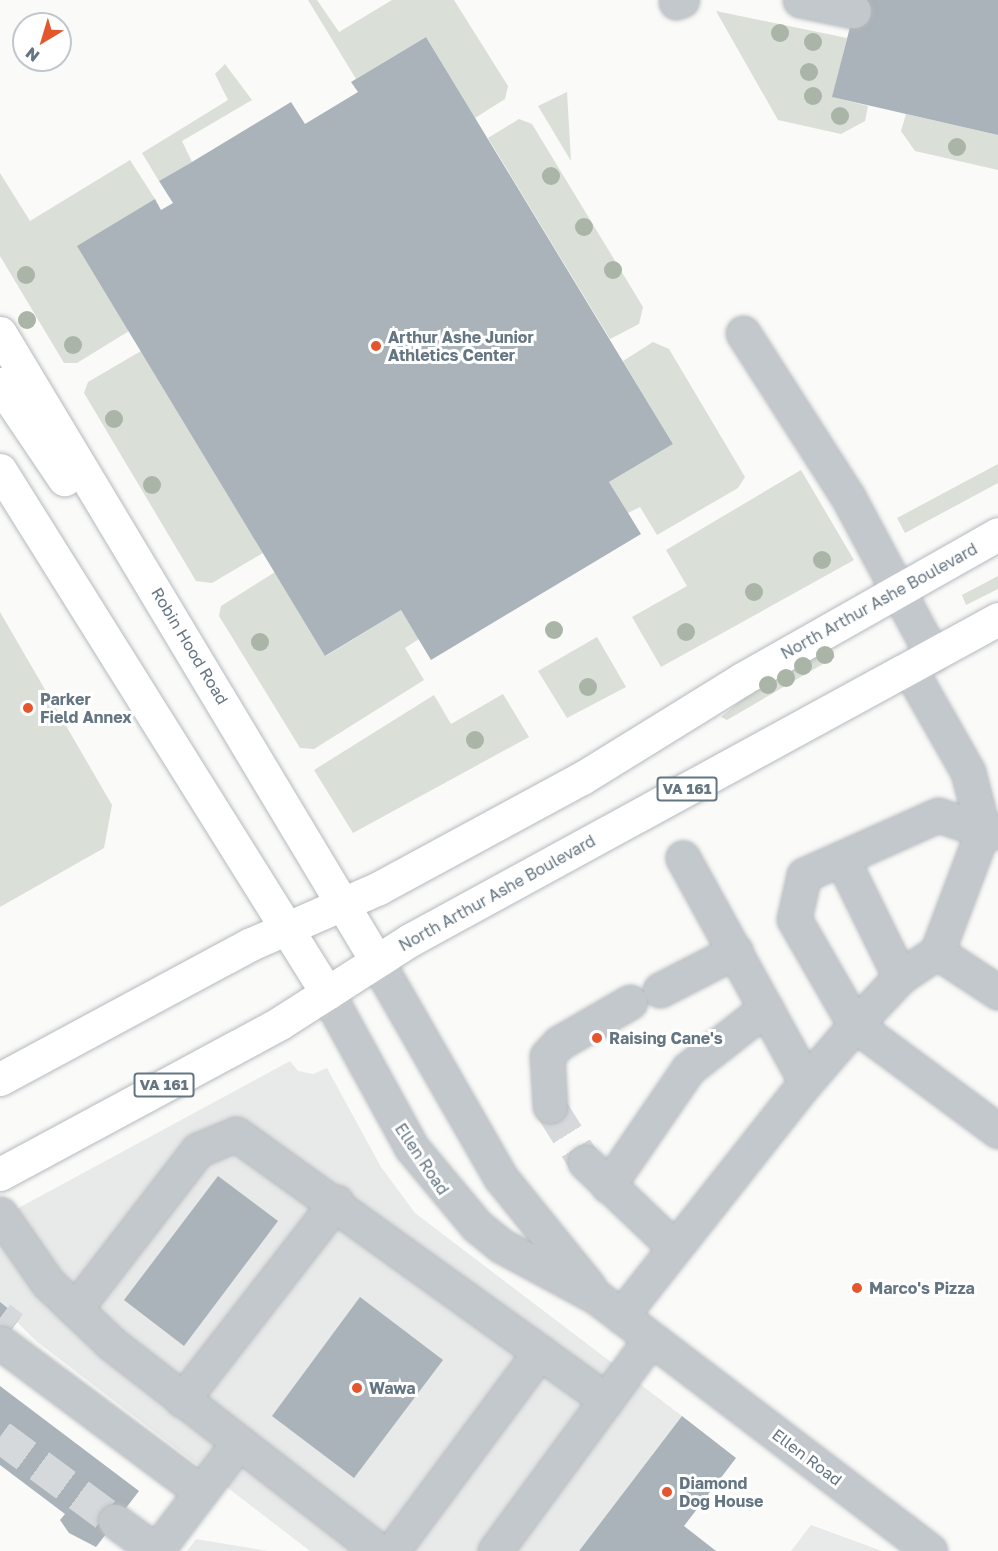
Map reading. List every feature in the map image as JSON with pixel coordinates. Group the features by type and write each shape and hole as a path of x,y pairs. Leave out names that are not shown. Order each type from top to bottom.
{"main road":[{"name":"Robin Hood Road","path":"0,333 113,517 376,960"},
{"path":"0,384 63,479 113,517"},
{"path":"0,470 327,993"},
{"name":"North Arthur Ashe Boulevard","path":"0,1079 288,929 344,904 582,778 898,590 998,534"},
{"name":"North Arthur Ashe Boulevard","path":"0,1174 327,993 376,960 998,619"}],"street":[{"path":"800,0 854,11"},
{"path":"609,1307 675,1248 855,1025 900,977 938,952 990,831 968,772 921,662 898,590 814,441 743,333"},
{"path":"990,831 938,815 804,875 794,919 855,1025 998,1131"},
{"path":"683,858 736,951 806,1083"},
{"path":"842,859 900,977"},
{"path":"660,990 736,951"},
{"path":"938,952 998,992"},
{"name":"Ellen Road","path":"376,960 501,1178 609,1307"},
{"name":"Ellen Road","path":"327,993 412,1148 452,1202 502,1246 609,1307 930,1551"},
{"path":"550,1106 547,1056 559,1043 630,1002"},
{"path":"608,1186 688,1069 766,1008"},
{"path":"75,1309 178,1172 198,1150 236,1134 252,1140 606,1400"},
{"path":"585,1162 675,1248"},
{"path":"182,1400 336,1202"},
{"path":"0,1214 48,1283 75,1309 182,1400 379,1551"},
{"path":"495,1551 651,1339"},
{"path":"5,1344 201,1492"},
{"path":"392,1551 540,1352"},
{"path":"116,1521 156,1551 238,1443"}],"shaded area":[{"path":"308,0 317,0 339,32 392,0 454,0 508,86 505,99 475,118 426,37 356,79"},
{"path":"716,11 847,38 833,97 868,106 865,121 841,134 778,120"},
{"path":"225,64 252,100 182,141 192,162 159,181 142,153 228,100 215,74"},
{"path":"567,92 571,161 538,106"},
{"path":"906,114 998,135 998,170 915,151 901,131"},
{"path":"519,119 532,124 643,307 639,324 610,339 488,138"},
{"path":"130,160 155,199 129,331 77,363 64,363 0,256 0,173 30,221"},
{"path":"653,342 669,349 745,477 738,488 657,535 640,507 628,513 609,482 673,444 623,361"},
{"path":"141,351 263,553 212,583 196,581 84,393 88,382"},
{"path":"998,464 998,483 905,533 897,518"},
{"path":"801,470 854,560 661,667 632,617 687,586 666,550"},
{"path":"275,572 326,656 401,610 419,639 405,648 424,680 314,749 300,748 219,616 221,606"},
{"path":"998,576 998,589 966,605 962,595"},
{"name":"Parker Field Annex","path":"0,612 112,805 104,848 0,907"},
{"path":"597,637 626,687 567,718 538,671"},
{"path":"829,647 835,657 727,720 721,717 762,683"},
{"path":"503,694 529,737 353,833 314,770 434,695 451,724"},
{"path":"290,1061 298,1071 313,1074 327,1068 381,1167 415,1213 682,1416 579,1551 310,1551 36,1341 0,1305 0,1218"},
{"path":"811,1525 882,1551 791,1551"},
{"path":"196,1539 268,1551 187,1551"}],"building":[{"path":"857,0 998,0 998,135 832,97"},
{"name":"Arthur Ashe Junior Athletics Center","path":"426,37 673,444 609,482 641,534 431,660 401,610 325,656 77,246 155,199 161,210 173,203 159,181 291,102 305,124 358,92 351,82"},
{"path":"218,1176 278,1221 184,1346 124,1300"},
{"name":"Wawa","path":"360,1297 443,1360 354,1478 272,1416"},
{"path":"0,1302 20,1318 0,1345"},
{"path":"0,1386 139,1491 96,1547 69,1533 60,1520 65,1514 0,1465"},
{"name":"Diamond Dog House","path":"682,1416 736,1458 684,1526 716,1551 579,1551"}],"tunnel":[{"path":"550,1106 585,1162"},
{"path":"0,1317 13,1327"},
{"path":"0,1436 115,1521"}],"place":[{"name":"Arthur Ashe Junior Athletics Center","path":"376,346"},
{"name":"Parker Field Annex","path":"28,708"},
{"name":"Raising Cane's","path":"597,1038"},
{"name":"Marco's Pizza","path":"857,1288"},
{"name":"Wawa","path":"357,1388"},
{"name":"Diamond Dog House","path":"667,1492"}]}
